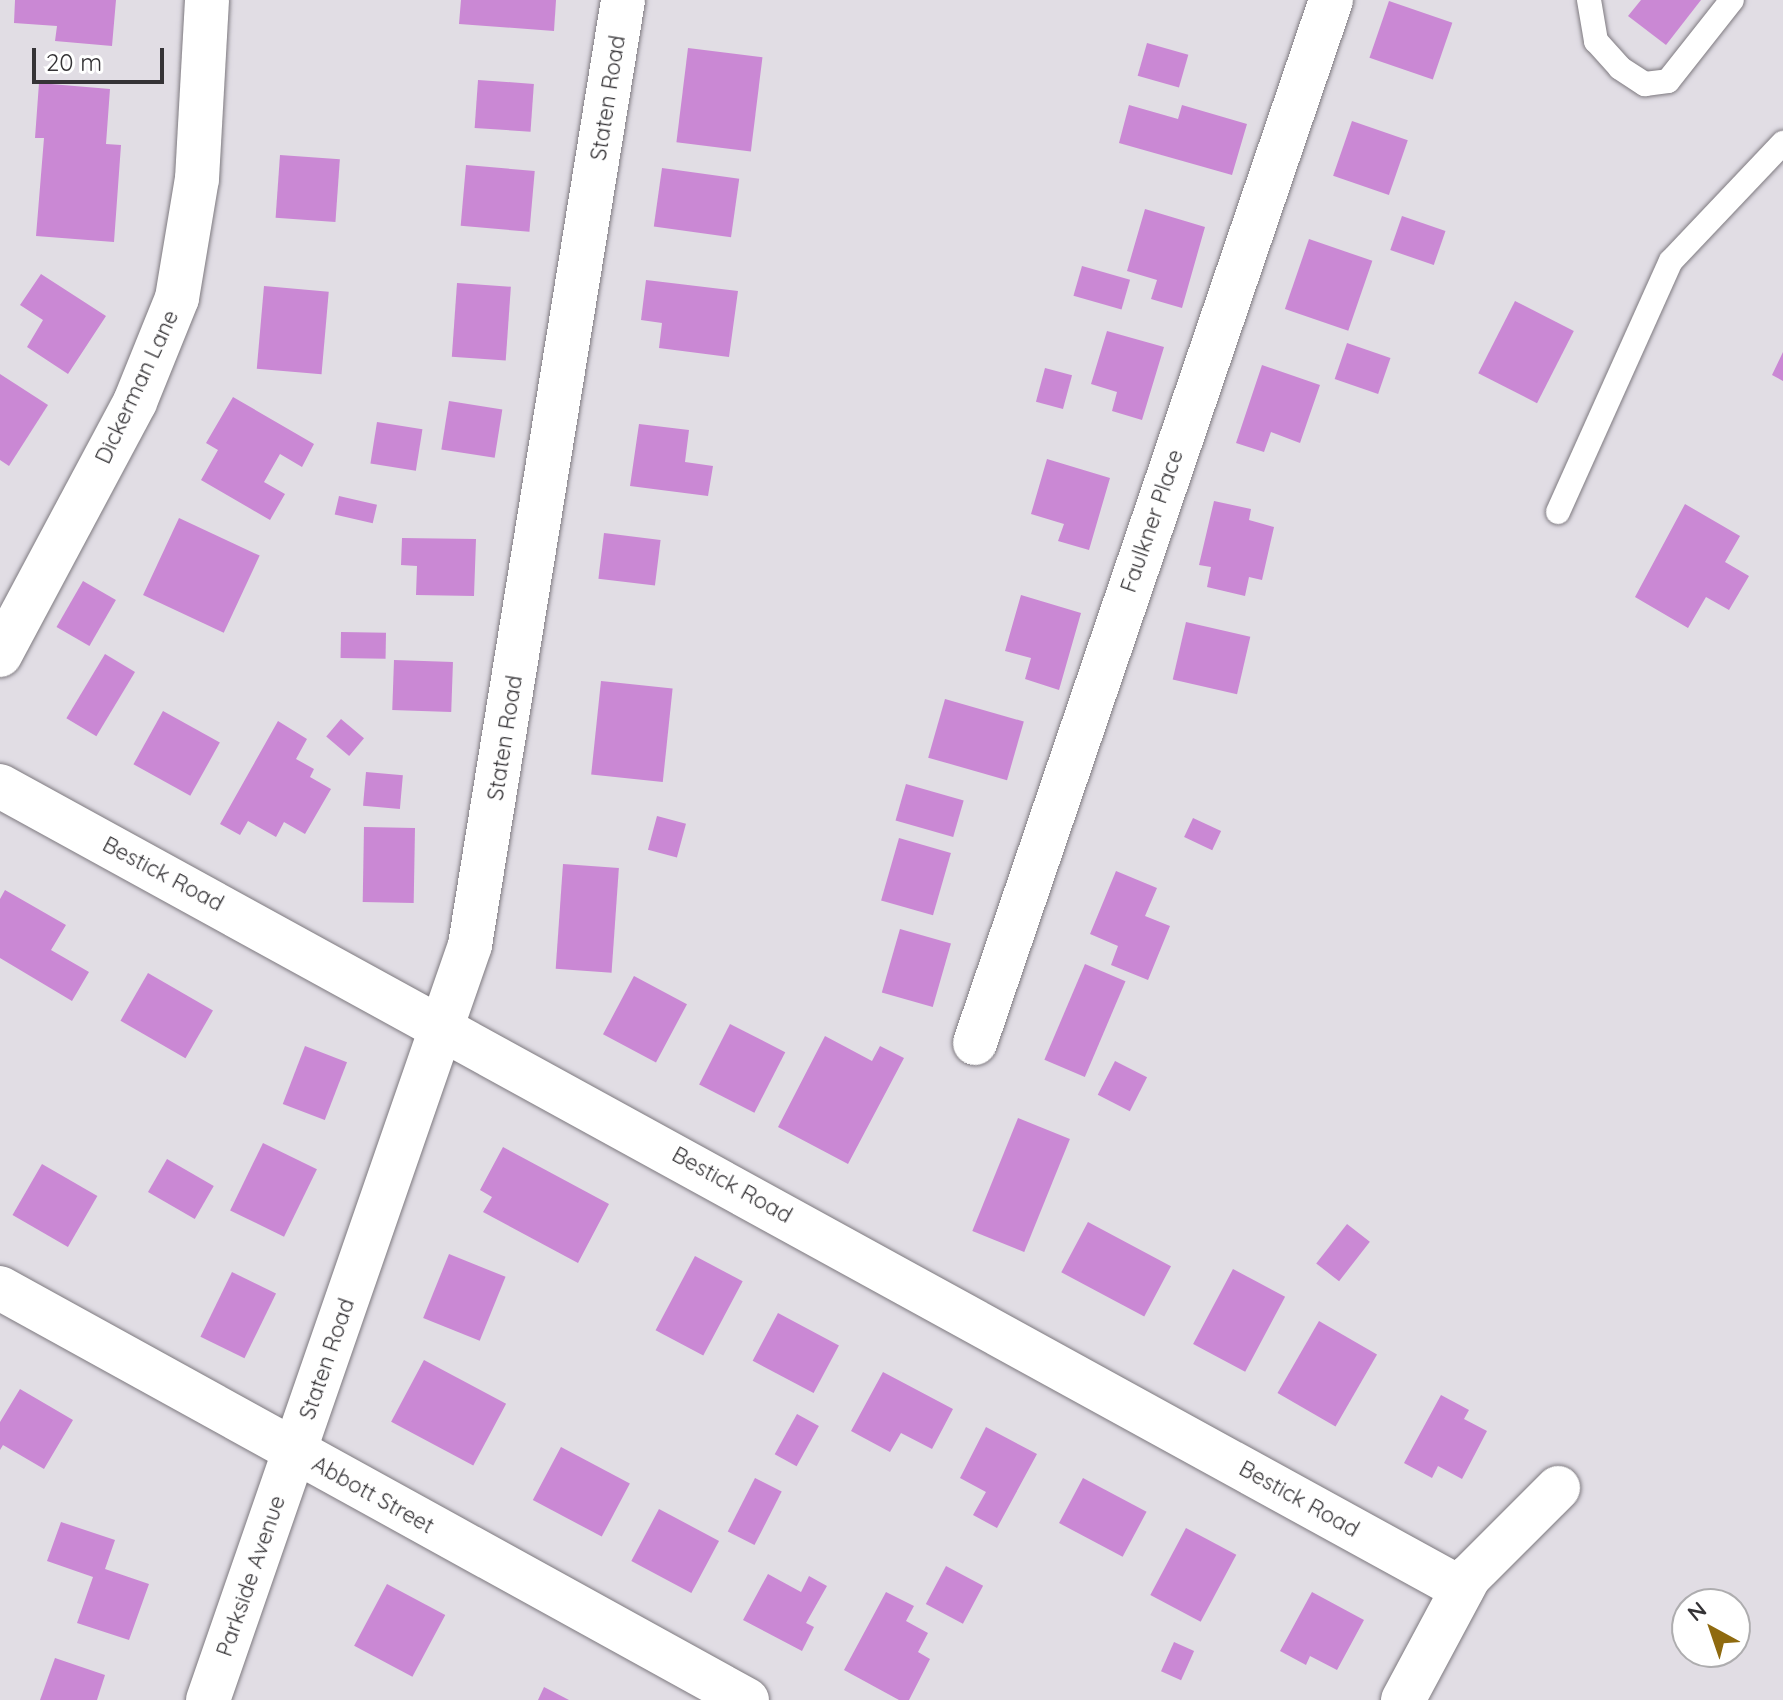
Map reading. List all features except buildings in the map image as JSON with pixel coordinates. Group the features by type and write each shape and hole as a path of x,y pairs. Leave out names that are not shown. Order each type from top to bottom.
{"street":[{"name":"Dickerman Lane","path":"0,655 135,402 177,298 197,179 207,0"},
{"name":"Staten Road","path":"294,1452 443,1025 477,915 623,0"},
{"name":"Faulkner Place","path":"975,1043 1331,0"},
{"name":"Bestick Road","path":"0,786 443,1025 1462,1589"},
{"name":"Abbott Street","path":"0,1288 747,1700"},
{"name":"Parkside Avenue","path":"208,1700 294,1452"},
{"path":"1403,1700 1462,1589 1489,1553 1558,1488"}],"lane":[{"path":"1589,0 1596,41 1620,68 1645,84 1668,81 1732,0"},
{"path":"1558,512 1671,261 1783,143"}]}
